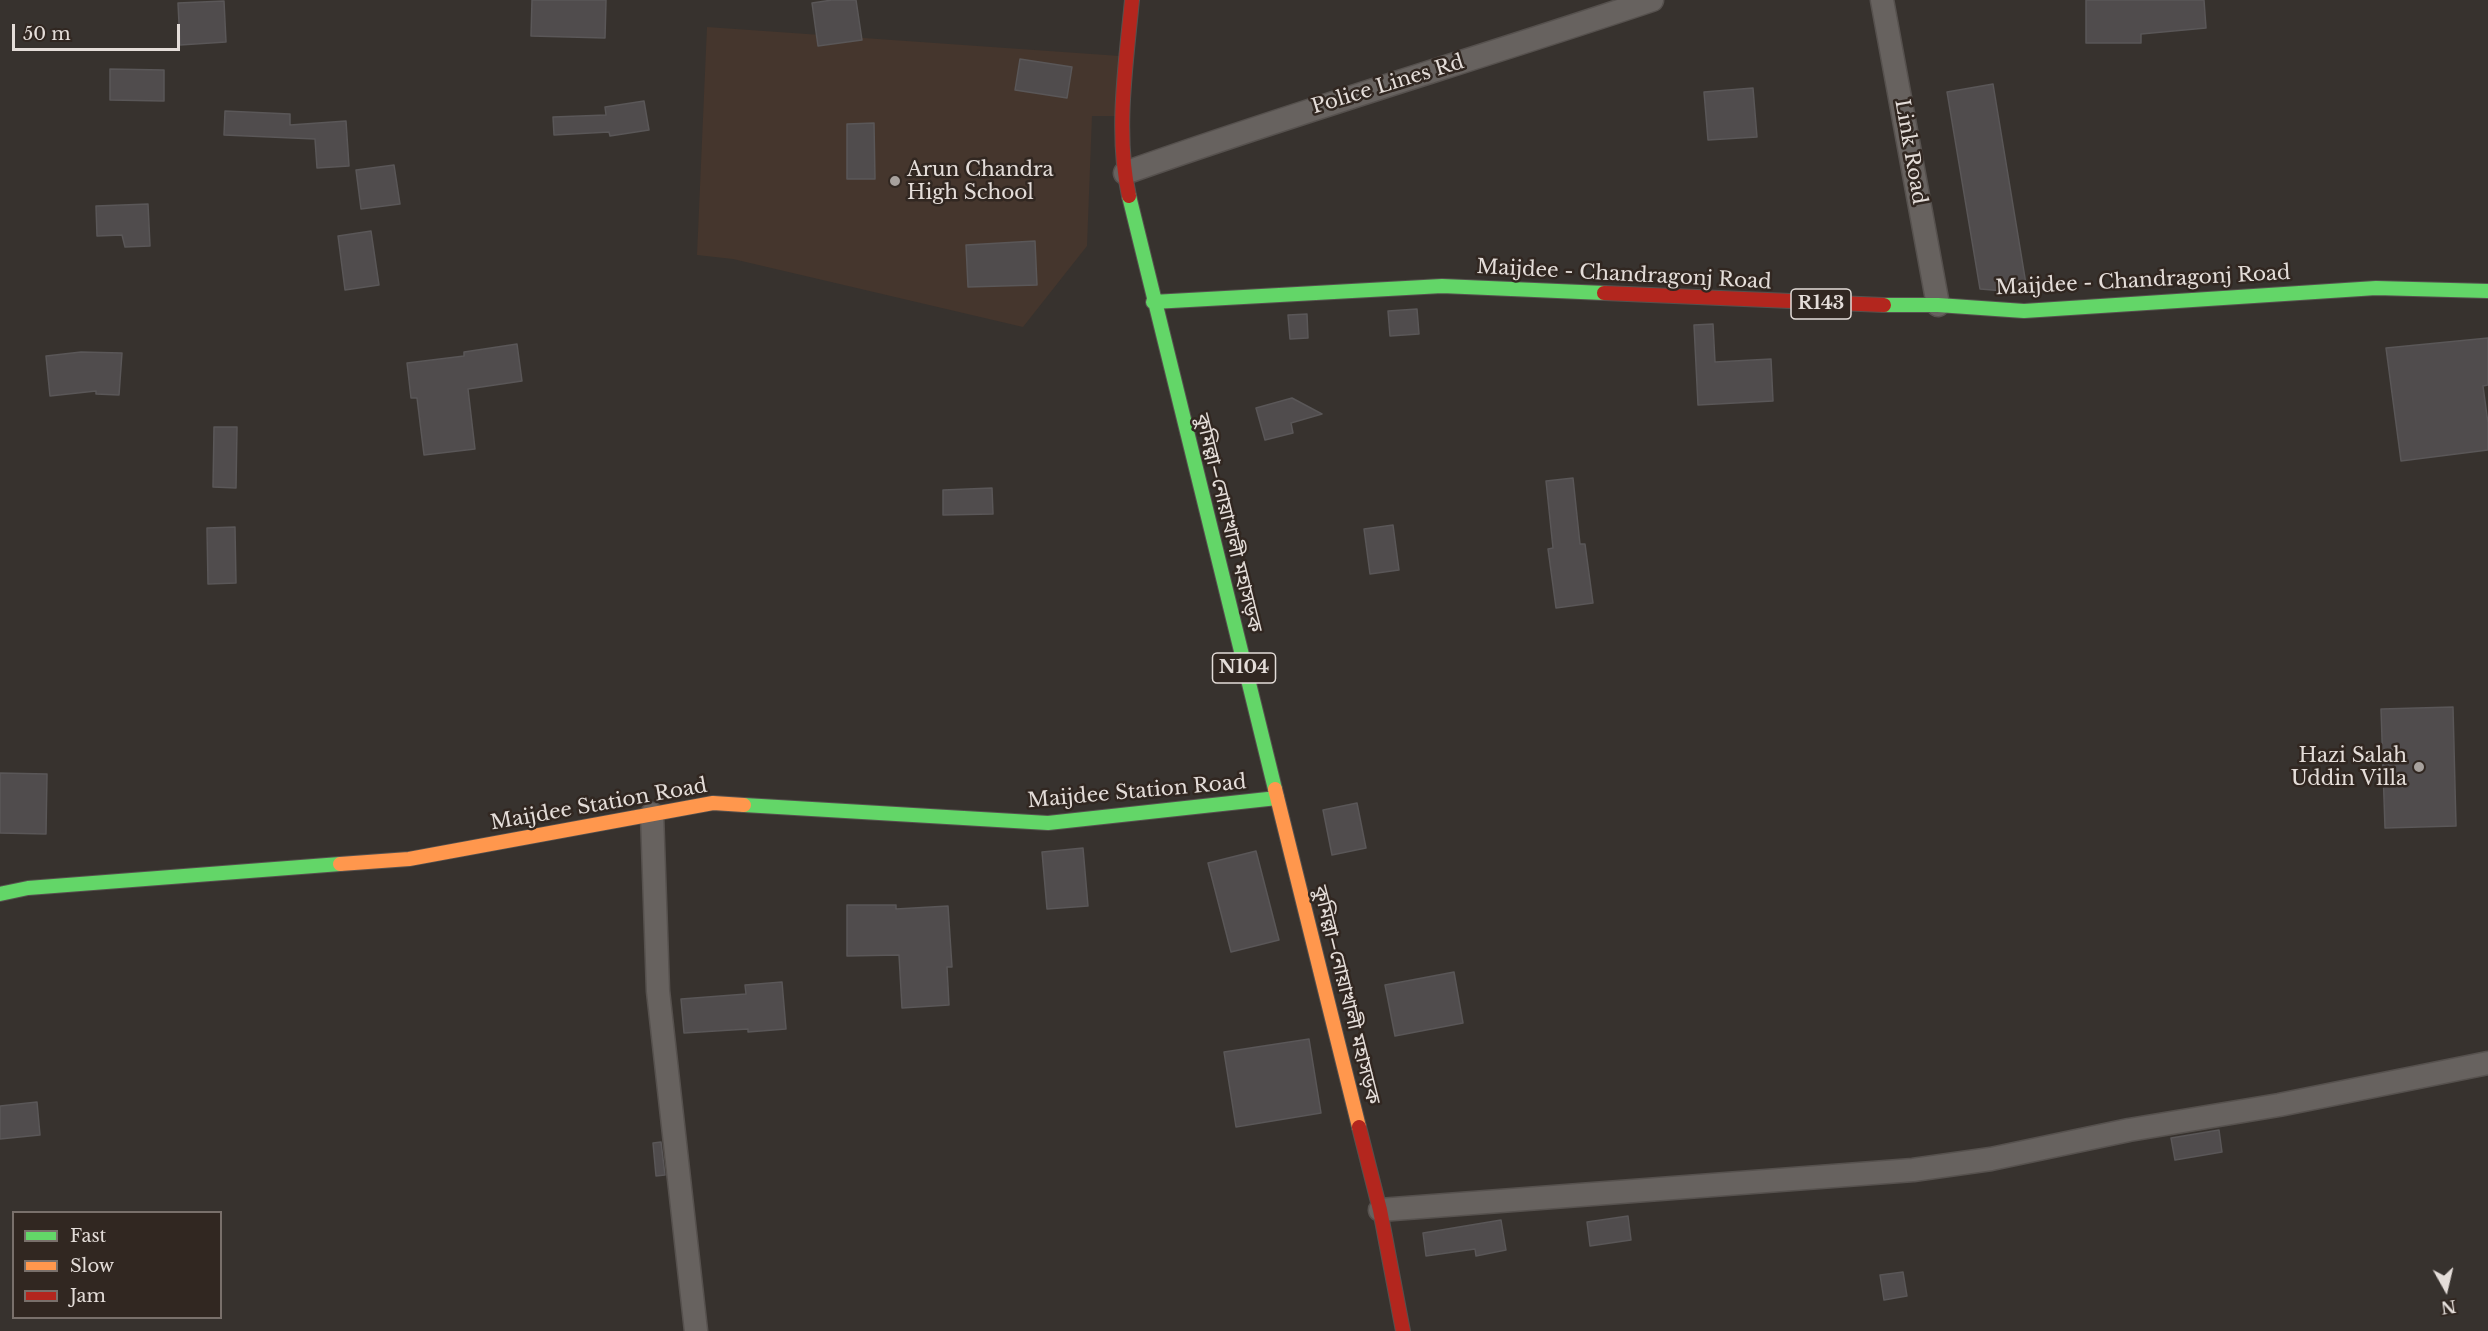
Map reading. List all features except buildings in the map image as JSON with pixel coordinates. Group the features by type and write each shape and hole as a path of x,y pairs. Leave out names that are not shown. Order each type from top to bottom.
{"main road":[{"name":"কুমিল্লা–নোয়াখালী মহাসড়ক","path":"1132,0 1125,80 1125,173 1153,302 1380,1210 1403,1331"},
{"name":"Maijdee - Chandragonj Road","path":"1153,302 1442,286 1842,305 1938,305 2024,311 2376,288 2488,291"},
{"name":"Maijdee Station Road","path":"0,894 40,887 409,859 713,803 1048,823 1277,798"}],"street":[{"name":"Police Lines Rd","path":"1125,173 1247,130 1518,45 1652,0"},
{"name":"Link Road","path":"1882,0 1938,305"},
{"path":"652,814 658,992 696,1331"},
{"path":"1380,1210 1913,1170 1991,1159 2129,1130 2279,1106 2488,1063"}],"shaded area":[{"name":"Arun Chandra High School","path":"707,27 1120,56 1120,116 1092,116 1087,246 1023,327 733,259 697,255"}],"traffic: fast":[{"path":"1129,196 1275,789"},
{"path":"1153,302 1442,286 1604,293"},
{"path":"1884,305 1938,305 2024,311 2376,288 2488,291"},
{"path":"744,805 1048,823 1277,798"},
{"path":"0,894 28,888 340,864"}],"traffic: slow":[{"path":"1275,789 1359,1127"},
{"path":"340,864 409,859 713,803 744,805"}],"traffic: jam":[{"path":"1129,196 1122,123 1132,0"},
{"path":"1604,293 1884,305"},
{"path":"1359,1127 1380,1210 1403,1331"}],"place":[{"name":"Arun Chandra High School","path":"895,181"},
{"name":"Hazi Salah Uddin Villa","path":"2419,767"}]}
